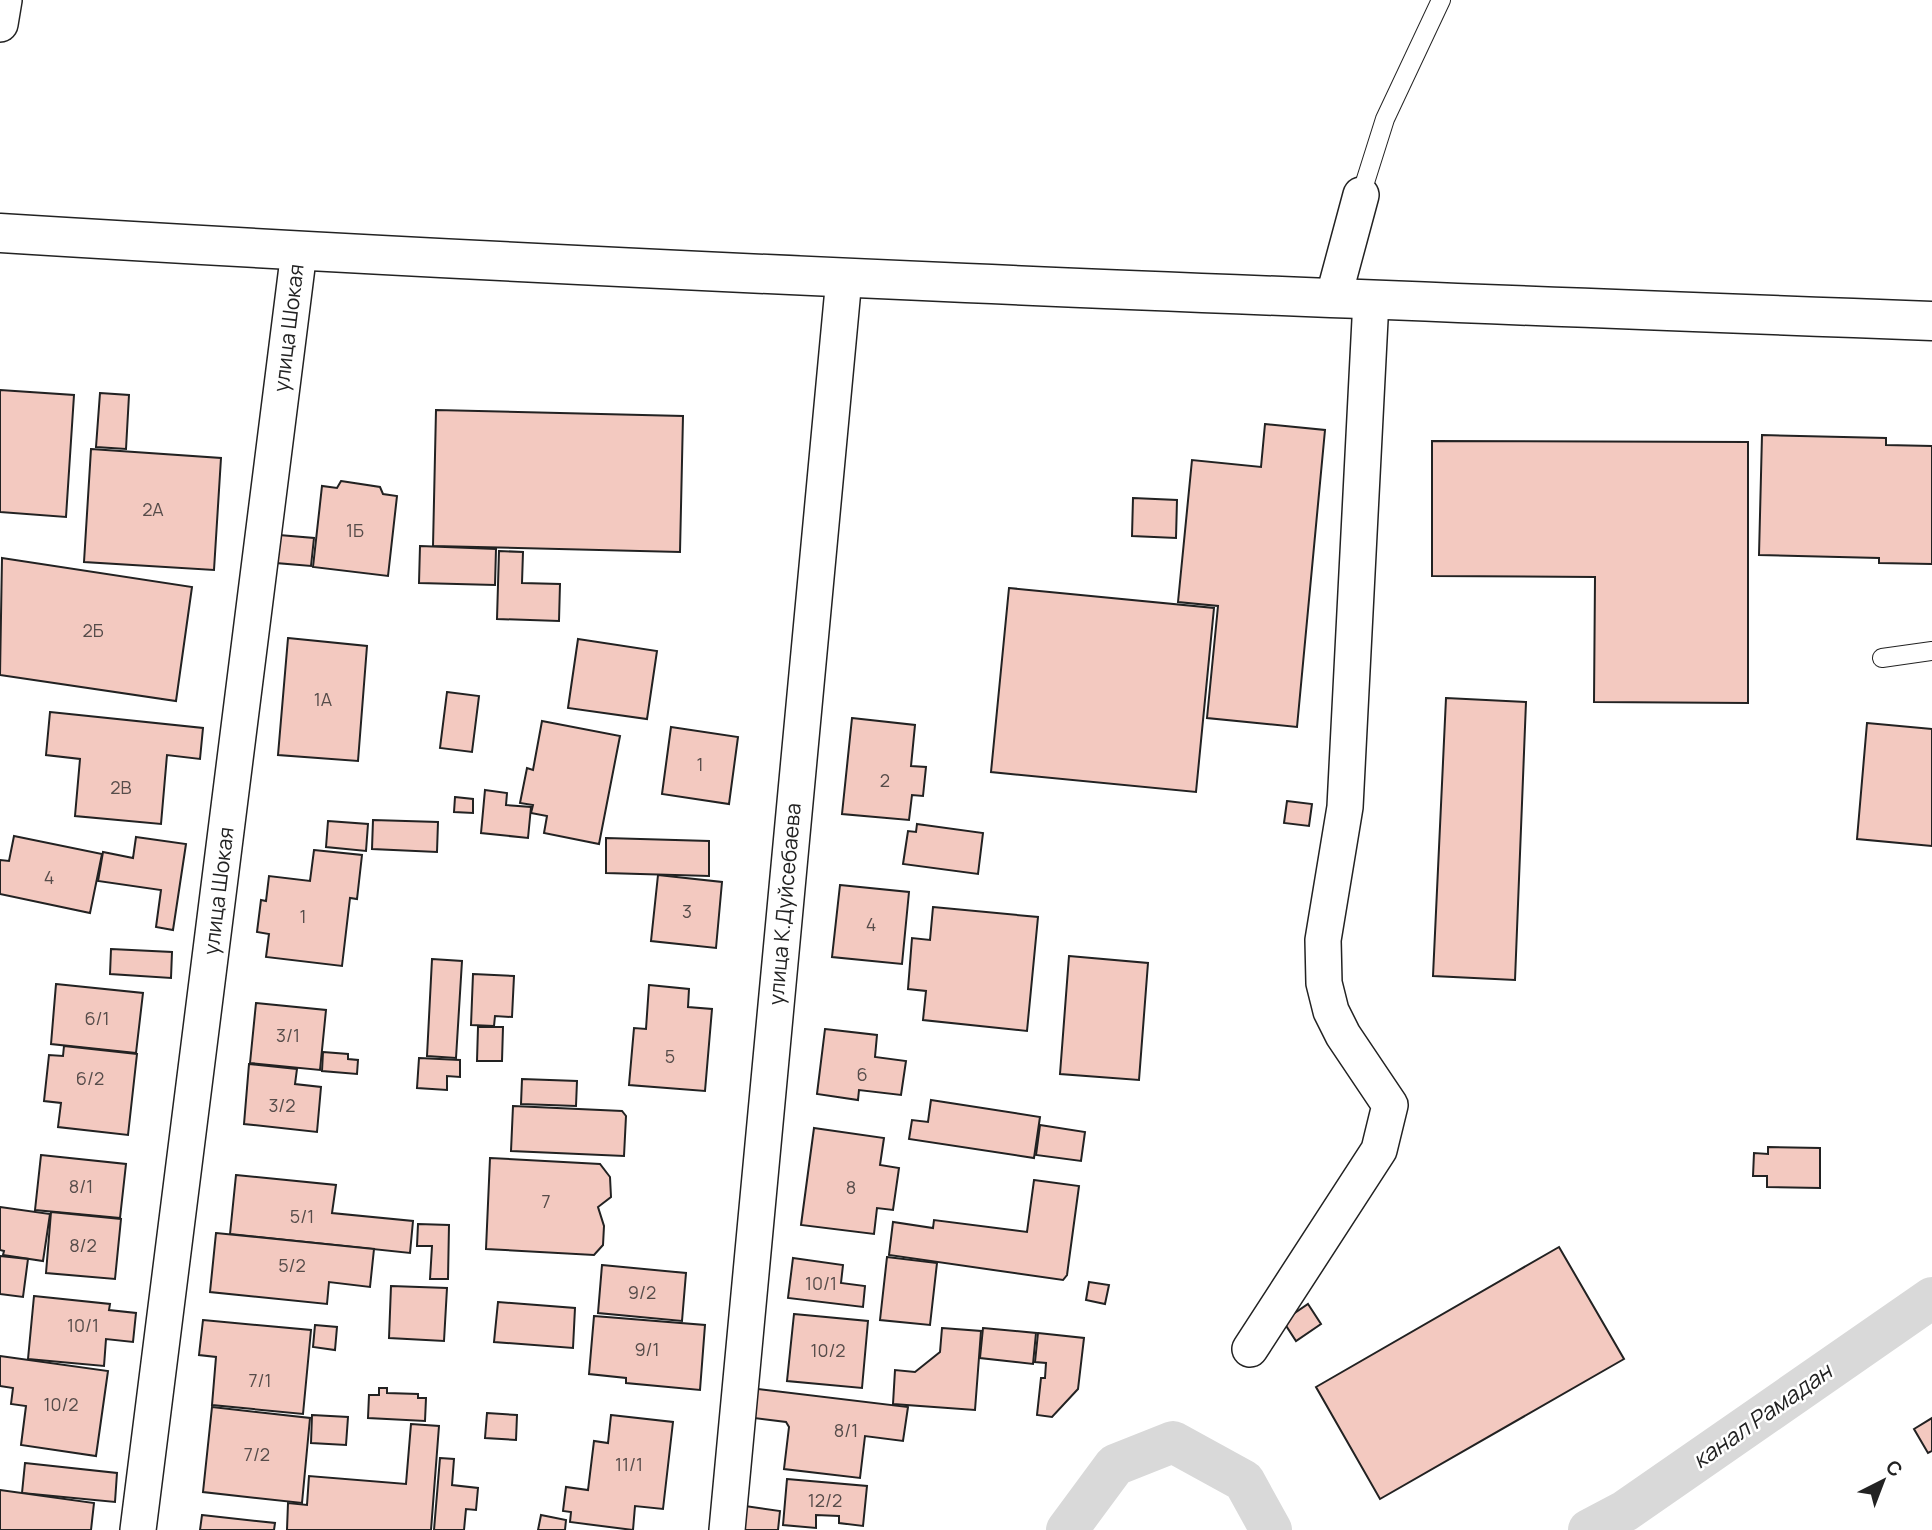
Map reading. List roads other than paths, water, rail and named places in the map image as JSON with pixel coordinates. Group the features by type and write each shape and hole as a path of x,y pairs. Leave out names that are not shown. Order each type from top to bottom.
{"highway":[{"path":"0,233 844,278 1932,321"}],"street":[{"path":"0,24 4,0"},
{"path":"1333,299 1361,195"},
{"name":"улица Шокая","path":"138,1530 299,251"},
{"name":"улица К.Дуйсебаева","path":"727,1530 844,278"},
{"path":"1250,1349 1379,1150 1390,1105 1343,1035 1331,1011 1324,983 1323,940 1345,807 1371,300"}],"lane":[{"path":"1361,195 1385,119 1441,0"},
{"path":"1882,658 1932,651"}],"waterway":[{"name":"канал Рамадан","path":"1589,1530 1625,1511 1932,1298"},
{"name":"канал Рамадан","path":"1067,1530 1115,1465 1173,1442 1244,1481 1271,1530"}]}
